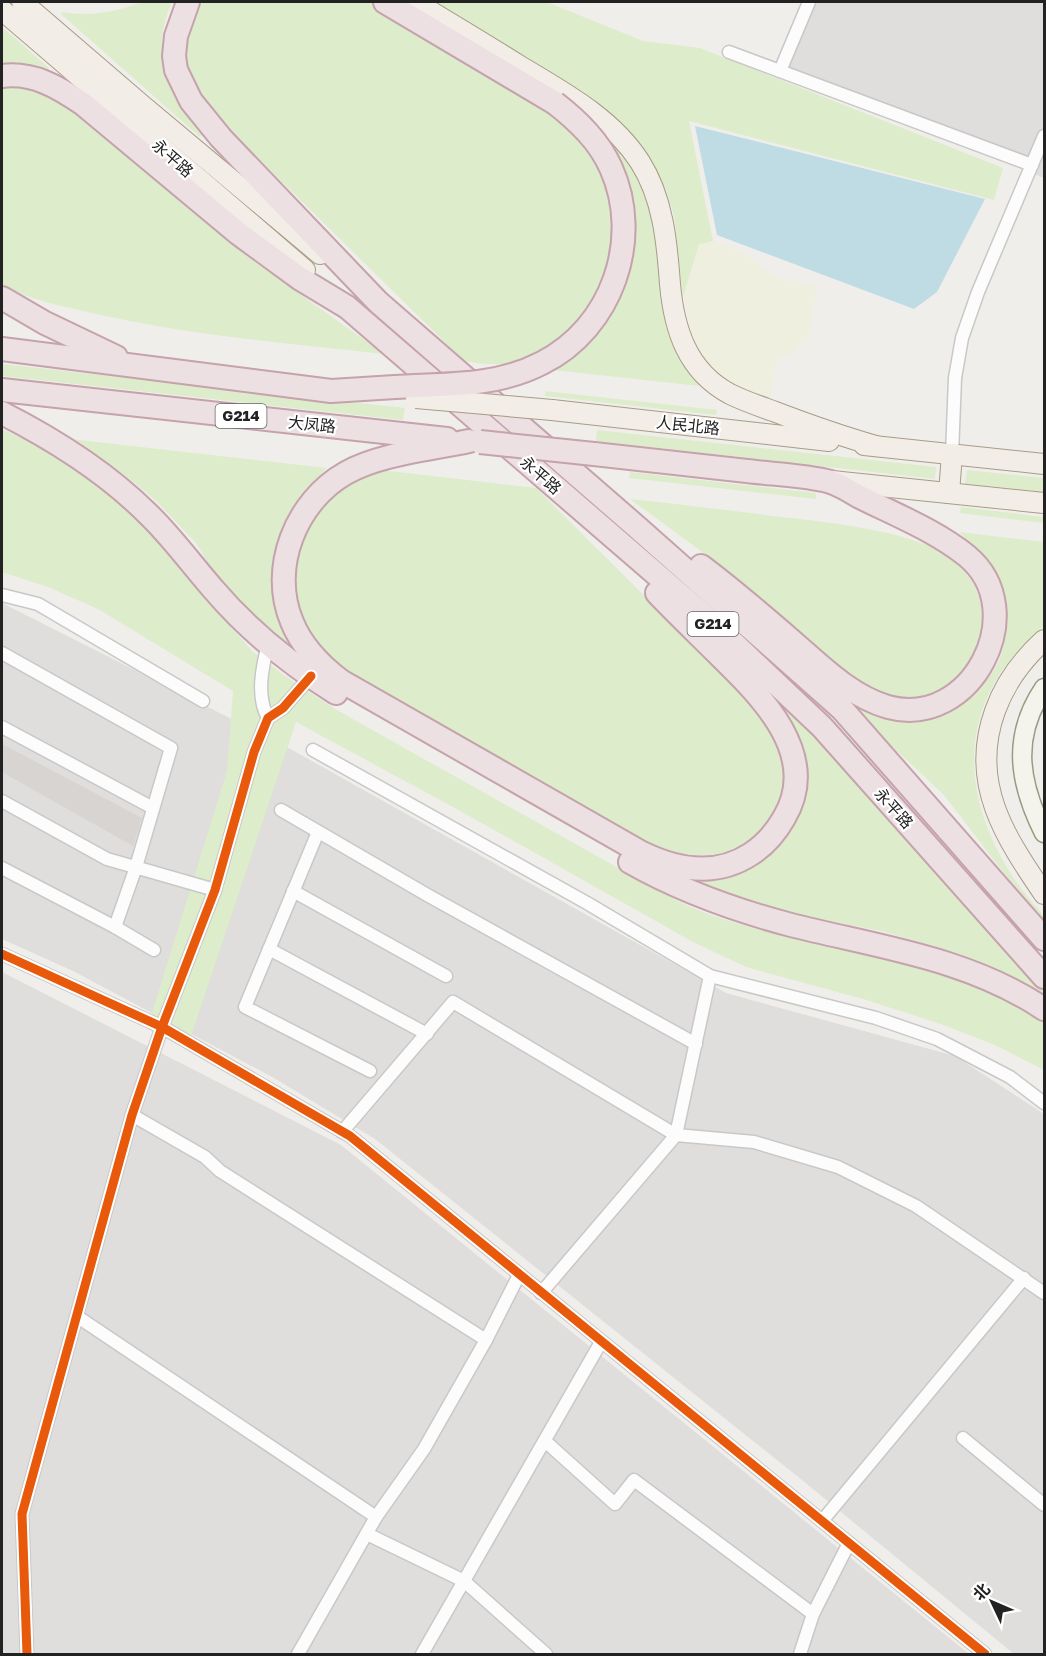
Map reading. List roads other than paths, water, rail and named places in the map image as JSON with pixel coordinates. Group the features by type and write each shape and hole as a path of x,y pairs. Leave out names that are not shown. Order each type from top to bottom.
{"highway":[{"path":"188,2 178,25 174,56 176,70 188,96 221,138 378,302"},
{"path":"331,391 487,382 528,370 550,359 572,343 593,321 614,282 622,249 624,225 619,190 610,166 597,144 578,123 555,103 385,2"},
{"path":"2,76 39,80 73,97 113,127 239,234 299,278 347,307"},
{"path":"2,298 45,323 133,365"},
{"name":"永平路","path":"378,302 842,709 1044,939"},
{"name":"永平路","path":"347,307 708,619 822,727 1044,977"},
{"name":"G214","path":"2,349 331,391"},
{"name":"大凤路","path":"2,390 475,442"},
{"path":"2,413 82,460 133,500 168,535 226,605 268,644 310,676 646,871 679,888 764,918 889,947 950,964 993,980 1044,1009"},
{"path":"475,442 366,464 338,478 312,501 292,537 287,551 283,577 288,611 300,639 322,666 341,681 642,853 665,863 692,869 717,868 734,863 760,848 776,831 787,814 796,780 790,746 778,722 761,699 632,568 607,531"},
{"name":"G214","path":"475,442 826,480"},
{"path":"638,528 692,560 731,588 834,676 862,696 884,705 904,709 925,708 943,701 974,677 992,642 995,630 995,604 986,579 967,556 946,543 826,480"}],"main road":[{"name":"永平路","path":"22,2 378,302"},
{"path":"415,2 571,98 608,126 629,147 645,170 659,206 668,249 672,308 679,334 688,355 703,374 733,395 821,430 876,446"},
{"name":"永平路","path":"2,10 347,307"},
{"name":"人民北路","path":"331,391 552,410 1044,464"},
{"path":"949,493 952,454"},
{"path":"826,480 1044,503"},
{"path":"1044,639 1022,663 1004,691 989,729 985,753 989,788 1000,822 1016,852 1044,894"}],"street":[{"path":"780,71 809,2"},
{"path":"729,52 1032,165"},
{"path":"952,454 955,378 962,338 978,292 1044,136"},
{"path":"2,595 38,604 203,701"},
{"path":"267,718 261,695 263,667 268,644"},
{"path":"2,653 171,748 136,867 115,927"},
{"path":"27,1654 22,1515 132,1114 162,1027 215,890 254,752 267,718 283,708 310,676"},
{"path":"1044,688 1033,707 1026,726 1022,756 1028,794 1044,833"},
{"path":"2,727 153,808"},
{"path":"313,750 586,903 710,976 876,1018 937,1039 1010,1077 1044,1103"},
{"path":"2,801 107,859 215,890"},
{"path":"282,810 696,1044"},
{"path":"318,832 245,1007 370,1071"},
{"path":"2,868 154,950"},
{"path":"293,891 446,976"},
{"path":"269,949 427,1034"},
{"path":"2,954 162,1027 342,1132 985,1654"},
{"path":"541,1293 676,1135 710,976"},
{"path":"342,1132 453,1002 676,1135 754,1142 838,1167 916,1206 1044,1293"},
{"path":"132,1114 204,1157 220,1171 486,1340"},
{"path":"298,1654 376,1516 424,1449 486,1340 519,1275"},
{"path":"822,1521 1024,1278"},
{"path":"78,1317 376,1516"},
{"path":"422,1654 601,1342"},
{"path":"963,1438 1044,1505"},
{"path":"545,1441 615,1504 634,1480 813,1614"},
{"path":"367,1534 464,1581 546,1654"},
{"path":"800,1654 813,1614 849,1543"}],"water":[{"path":"695,126 985,199 937,292 914,309 717,235"}]}
